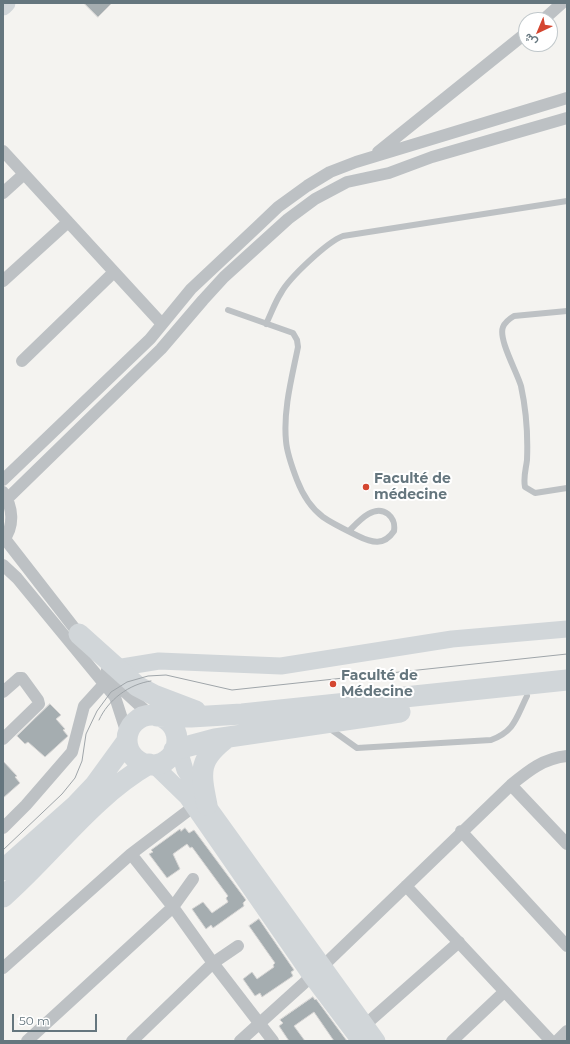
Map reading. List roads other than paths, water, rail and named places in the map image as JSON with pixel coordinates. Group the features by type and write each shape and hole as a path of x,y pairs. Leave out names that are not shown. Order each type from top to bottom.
{"highway":[{"path":"79,634 110,676 137,686 154,695 210,716"},
{"path":"151,764 136,759 128,748 127,738 129,728 138,719 153,715 191,717 210,716 463,692 567,680"},
{"path":"176,746 321,722 567,692"},
{"path":"3,897 29,874 107,794 134,773 151,764 166,760 176,746 173,727 169,722 153,715"},
{"path":"200,806 203,766 210,752 229,737"},
{"path":"3,870 95,785 127,738"}],"main road":[{"path":"3,6 6,3"}],"street":[{"path":"552,12 562,3"},
{"path":"373,156 518,39"},
{"path":"3,480 106,383 162,324 191,289 213,266 278,207 307,186 330,172 373,156 567,98"},
{"path":"153,715 124,691 4,540 9,531 12,515 5,495 161,349 202,300 247,256 288,219 315,199 337,186 389,173 432,157 567,118"},
{"path":"3,151 162,324"},
{"path":"356,162 361,179"},
{"path":"3,193 24,174"},
{"path":"3,281 68,222"},
{"path":"22,361 114,272"},
{"path":"3,565 110,676 127,738"},
{"path":"3,828 26,805 72,752 84,706 110,676 159,662 281,666 452,639 567,630"},
{"path":"3,692 19,678 22,678 38,700 39,704 3,739"},
{"path":"176,746 200,806 317,971 360,1041"},
{"path":"240,1041 259,1022 317,971 511,785 532,768 554,757 567,756"},
{"path":"151,764 200,806"},
{"path":"511,785 567,844"},
{"path":"3,968 131,854 200,806"},
{"path":"462,831 567,946"},
{"path":"131,854 173,906 213,963 273,1041"},
{"path":"27,1041 173,906 193,879"},
{"path":"406,886 551,1041"},
{"path":"365,1024 458,942"},
{"path":"132,1041 213,963 238,946"},
{"path":"317,971 365,1024 377,1041"},
{"path":"452,1041 504,992"},
{"path":"557,1041 567,1031"}],"lane":[{"path":"266,324 281,291 298,272 334,239 342,236 567,201"},
{"path":"228,310 293,334 297,340 298,347 288,403 286,441 291,464 300,488 310,505 322,517 369,542 380,543 390,537 394,531 395,524 392,517 381,511 373,512 363,517 349,531"},
{"path":"567,312 514,316 507,321 502,328 503,337 521,386 527,432 527,461 523,480 525,487 535,493 567,488"},
{"path":"321,722 357,748 491,740 505,735 512,727 527,696"}],"tram line":[{"path":"3,850 62,794 75,778 82,761 86,734 97,711 111,692 127,682 148,676 166,675 232,690 567,654"},
{"path":"99,720 108,706 120,694 127,689 151,681"}],"place":[{"name":"Faculté de médecine","path":"366,487"},
{"name":"Faculté de Médecine","path":"333,684"}]}
